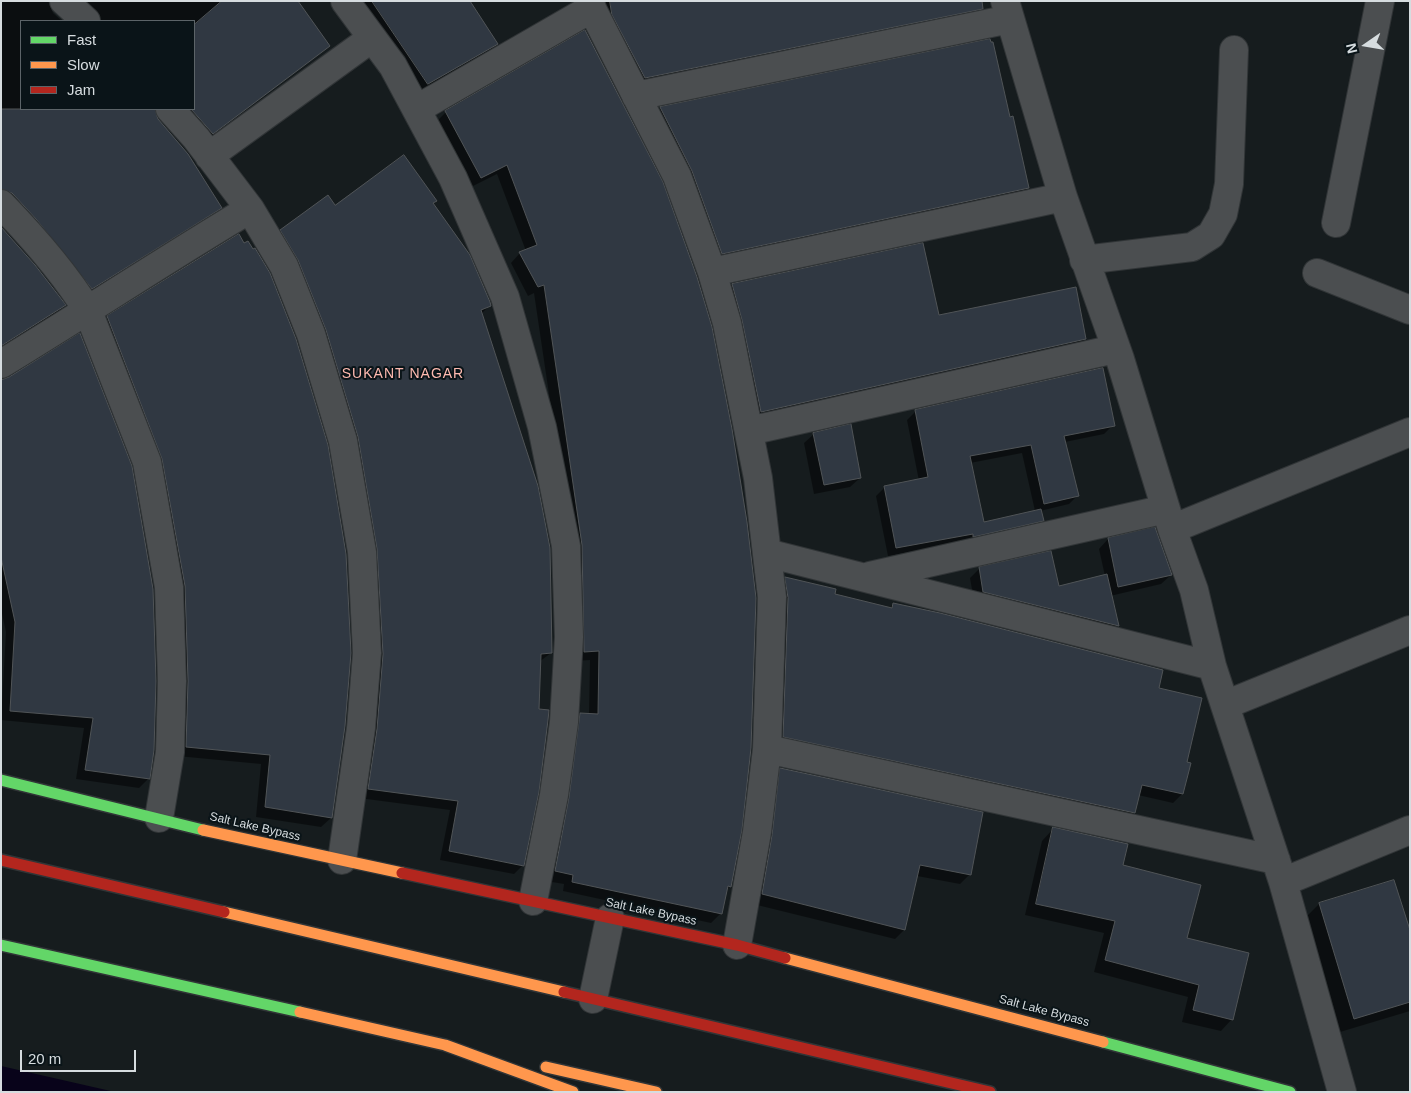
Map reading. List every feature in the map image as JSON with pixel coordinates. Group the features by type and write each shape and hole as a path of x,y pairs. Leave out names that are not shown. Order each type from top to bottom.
{"main road":[{"name":"Salt Lake Bypass","path":"1,780 342,860 737,945 1290,1092"},
{"path":"1,860 990,1092"},
{"path":"1,945 656,1092"},
{"path":"445,1045 573,1092"}],"street":[{"path":"64,1 85,20"},
{"path":"345,1 393,66 418,109 453,178 505,297 542,427 566,546 569,637 564,722 554,795 532,901"},
{"path":"1336,223 1380,1"},
{"path":"418,109 590,4 677,176 712,272 727,323 758,478 772,597 767,749 757,832 737,945"},
{"path":"636,96 1007,10 1063,197 1194,590 1212,666 1279,871 1342,1092"},
{"path":"209,156 372,38"},
{"path":"1084,260 1192,247 1211,235 1223,214 1229,184 1234,50"},
{"path":"171,110 250,209 284,266 311,334 343,442 362,552 367,653 361,728 342,860"},
{"path":"712,272 1063,197"},
{"path":"1,204 70,284 88,311 147,462 169,587 172,681 170,752 159,818"},
{"path":"1,364 88,311 158,264 250,209"},
{"path":"1317,274 1410,310"},
{"path":"749,431 1115,349"},
{"path":"864,578 1169,519 1410,432"},
{"path":"767,553 1212,666"},
{"path":"1225,704 1410,630"},
{"path":"767,749 1279,871 1410,830"},
{"path":"593,999 610,918"}],"shaded area":[{"path":"1,1066 115,1092 1,1092"}],"building":[{"path":"222,1 298,1 330,46 213,134 192,110 195,110 195,24"},
{"path":"372,1 470,1 498,44 428,84"},
{"path":"610,1 982,1 983,9 645,78 612,15"},
{"path":"585,30 663,182 697,277 712,327 732,429 747,522 756,598 751,748 742,830 731,887 728,886 722,914 572,882 573,875 555,871 569,797 580,713 598,714 599,651 584,652 582,545 544,285 538,287 519,252 537,245 507,165 481,178 445,111"},
{"path":"990,39 993,42 1010,117 1013,116 1029,188 722,254 692,171 660,107"},
{"path":"1,109 155,110 158,119 188,154 222,208 92,289 36,219 12,193 1,189"},
{"path":"404,155 437,201 433,203 470,255 490,302 491,306 481,310 538,486 550,548 552,653 541,654 539,709 549,710 539,792 524,866 449,851 458,801 368,789 377,729 383,654 377,549 358,437 326,330 298,260 280,230 328,195 335,205"},
{"path":"1,227 35,265 66,305 1,346"},
{"path":"239,234 244,243 248,241 253,249 255,248 270,273 296,339 328,445 346,554 351,653 345,726 332,818 265,807 270,755 186,747 188,681 185,586 162,459 107,316"},
{"path":"923,243 939,315 1076,287 1086,339 761,412 742,320 732,284"},
{"path":"80,333 132,466 153,589 156,681 154,750 150,779 85,770 93,718 10,711 15,622 1,557 1,380 9,377"},
{"path":"1103,368 1115,426 1064,436 1079,496 1044,504 1031,445 970,456 984,522 1041,509 1044,521 973,537 973,534 896,548 884,486 928,477 915,410"},
{"path":"851,424 861,478 824,485 813,433"},
{"path":"1155,527 1172,575 1118,587 1108,538"},
{"path":"1051,551 1059,586 1107,574 1119,626 983,592 979,567"},
{"path":"785,577 836,589 835,594 892,608 893,603 940,613 1163,670 1159,688 1202,698 1187,762 1191,763 1183,794 1142,785 1135,813 783,737 788,598"},
{"path":"780,768 983,812 971,875 920,865 905,930 762,894 772,835"},
{"path":"1053,827 1128,844 1123,865 1201,885 1187,938 1249,953 1233,1020 1193,1010 1199,985 1105,960 1115,921 1036,904"},
{"path":"1394,880 1410,930 1410,1002 1354,1019 1319,903"}],"traffic: fast":[{"path":"1,780 203,830"},
{"path":"1,945 300,1012"},
{"path":"1103,1042 1290,1092"}],"traffic: slow":[{"path":"203,830 402,873"},
{"path":"224,912 564,992"},
{"path":"785,958 1103,1042"},
{"path":"300,1012 445,1045 573,1092"},
{"path":"546,1067 656,1092"}],"traffic: jam":[{"path":"1,860 224,912"},
{"path":"402,873 737,945 785,958"},
{"path":"564,992 990,1092"}],"district":[{"name":"SUKANT NAGAR","path":"403,374"}]}
